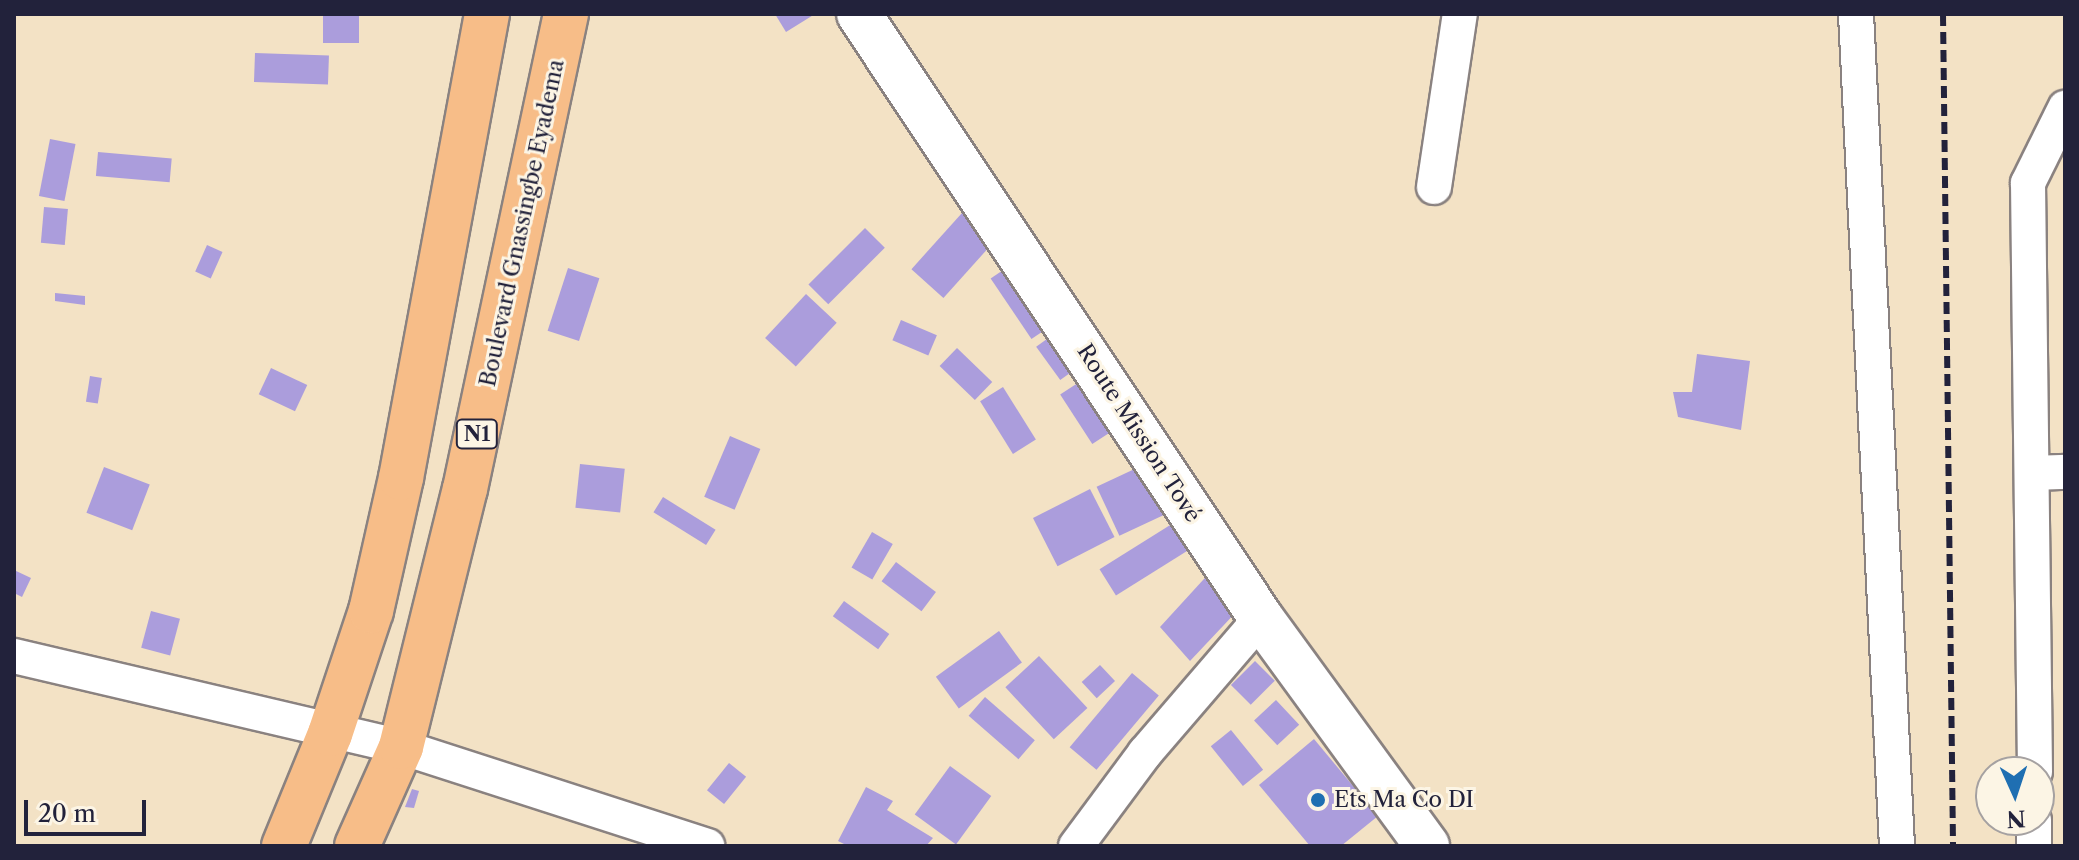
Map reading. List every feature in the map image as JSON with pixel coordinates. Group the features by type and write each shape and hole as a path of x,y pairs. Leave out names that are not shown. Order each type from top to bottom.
{"highway":[{"path":"284,846 330,734 371,611 401,478 487,14"},
{"name":"Boulevard Gnassingbe Eyadema","path":"357,846 401,747 465,489 566,14"}],"street":[{"name":"Route Mission Tové","path":"859,14 1261,618 1427,846"},
{"path":"1434,187 1460,14"},
{"path":"1856,14 1897,846"},
{"path":"2036,756 2050,472 2028,183 2065,108"},
{"path":"1076,846 1145,753 1261,618"},
{"path":"14,656 330,734 401,747 707,846"}],"building":[{"path":"323,14 359,14 359,43 323,43"},
{"path":"775,14 815,14 786,32"},
{"path":"255,53 329,56 328,85 254,82"},
{"path":"50,139 76,144 64,201 39,196"},
{"path":"98,152 172,158 170,182 96,176"},
{"path":"971,203 1003,232 943,298 911,269"},
{"path":"44,207 68,209 65,245 41,243"},
{"path":"865,228 885,248 828,304 808,285"},
{"path":"207,245 223,252 211,278 195,271"},
{"path":"1018,260 1059,321 1031,339 991,278"},
{"path":"568,268 599,278 579,341 548,331"},
{"path":"55,293 85,296 85,305 55,301"},
{"path":"806,294 837,323 796,367 765,338"},
{"path":"901,320 937,335 928,355 892,340"},
{"path":"1058,331 1082,364 1060,380 1036,347"},
{"path":"957,348 992,382 975,400 940,366"},
{"path":"1697,354 1750,361 1741,430 1678,417 1673,392 1692,392"},
{"path":"271,368 307,385 295,411 259,394"},
{"path":"90,376 102,378 98,404 86,402"},
{"path":"1087,377 1119,426 1092,444 1060,394"},
{"path":"1003,387 1036,440 1013,454 980,401"},
{"path":"730,436 760,449 735,510 704,497"},
{"path":"580,464 625,469 620,512 575,508"},
{"path":"1141,466 1164,515 1119,536 1097,487"},
{"path":"104,467 150,485 132,530 86,513"},
{"path":"1090,489 1115,537 1057,566 1033,518"},
{"path":"663,497 716,530 706,545 653,512"},
{"path":"1175,522 1191,548 1116,595 1100,569"},
{"path":"872,532 893,544 872,580 852,568"},
{"path":"896,562 936,592 921,611 882,581"},
{"path":"1214,568 1239,609 1190,661 1160,627"},
{"path":"14,570 31,578 22,597 14,593"},
{"path":"844,601 889,634 878,649 833,616"},
{"path":"151,611 180,619 170,655 141,648"},
{"path":"999,631 1022,663 959,708 936,677"},
{"path":"1039,656 1087,708 1054,739 1005,687"},
{"path":"1255,661 1275,681 1251,705 1231,685"},
{"path":"1100,665 1115,681 1097,698 1082,682"},
{"path":"1132,673 1159,695 1096,770 1070,747"},
{"path":"985,697 1035,740 1018,759 969,716"},
{"path":"1276,700 1299,725 1277,745 1254,720"},
{"path":"1231,730 1263,770 1243,786 1211,746"},
{"name":"Ets Ma Co DI","path":"1314,739 1378,816 1341,846 1310,846 1259,785"},
{"path":"729,763 746,777 724,804 707,790"},
{"path":"950,766 991,796 956,845 915,815"},
{"path":"866,787 893,801 887,810 933,838 926,846 848,846 838,841"},
{"path":"412,789 419,791 414,808 405,807"}],"railway":[{"path":"1943,14 1953,846"}],"place":[{"name":"Ets Ma Co DI","path":"1318,800"}]}
